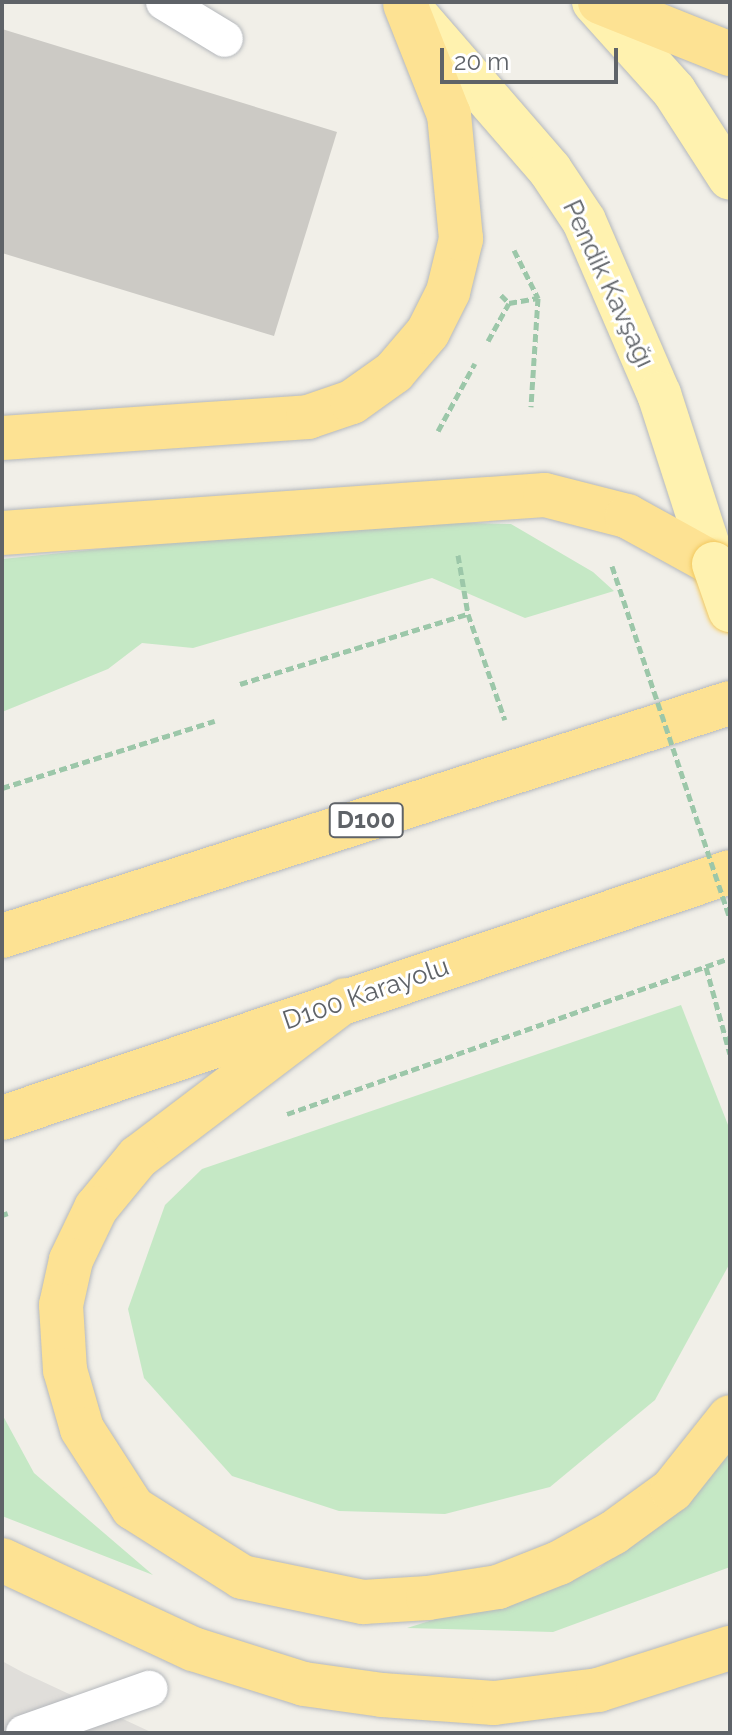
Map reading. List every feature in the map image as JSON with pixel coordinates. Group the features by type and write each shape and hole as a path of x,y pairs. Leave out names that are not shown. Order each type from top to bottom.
{"highway":[{"path":"600,2 730,54"},
{"path":"2,438 308,417 352,402 394,372 428,332 448,292 461,239 449,115 404,3"},
{"path":"2,533 545,495 627,516 714,564"},
{"name":"D100","path":"2,936 730,703"},
{"name":"D100 Karayolu","path":"2,1118 730,872"},
{"path":"345,1000 138,1157 96,1208 71,1260 61,1305 65,1370 82,1429 133,1508 242,1577 363,1602 428,1598 498,1587 559,1563 613,1533 672,1490 730,1417"},
{"path":"2,1560 193,1649 304,1684 382,1695 494,1703 598,1690 730,1648"}],"main road":[{"path":"594,2 674,91 730,178"},
{"name":"Pendik Kavşağı","path":"404,3 550,170 584,221 659,394 730,610"}],"lane":[{"path":"164,2 225,39"},
{"path":"24,1733 149,1689"}],"path":[{"path":"512,246 538,298 531,407"},
{"path":"456,546 468,614 523,769"},
{"path":"612,566 730,919"},
{"path":"240,684 468,614"},
{"path":"2,788 215,721"},
{"path":"285,1115 730,958"},
{"path":"706,967 730,1054"}],"shaded area":[{"path":"2,1661 24,1673 153,1733 2,1733"}],"green space":[{"path":"377,521 511,524 593,572 614,591 525,618 432,578 193,648 142,643 108,669 2,712 2,559"},
{"path":"681,1005 730,1130 730,1263 655,1400 550,1487 445,1514 339,1511 232,1476 144,1378 128,1309 165,1205 202,1169"},
{"path":"2,1414 34,1473 153,1575 2,1516"},
{"path":"730,1453 730,1567 553,1632 407,1628 599,1568"}],"building":[{"path":"2,29 337,132 274,336 2,253"}]}
